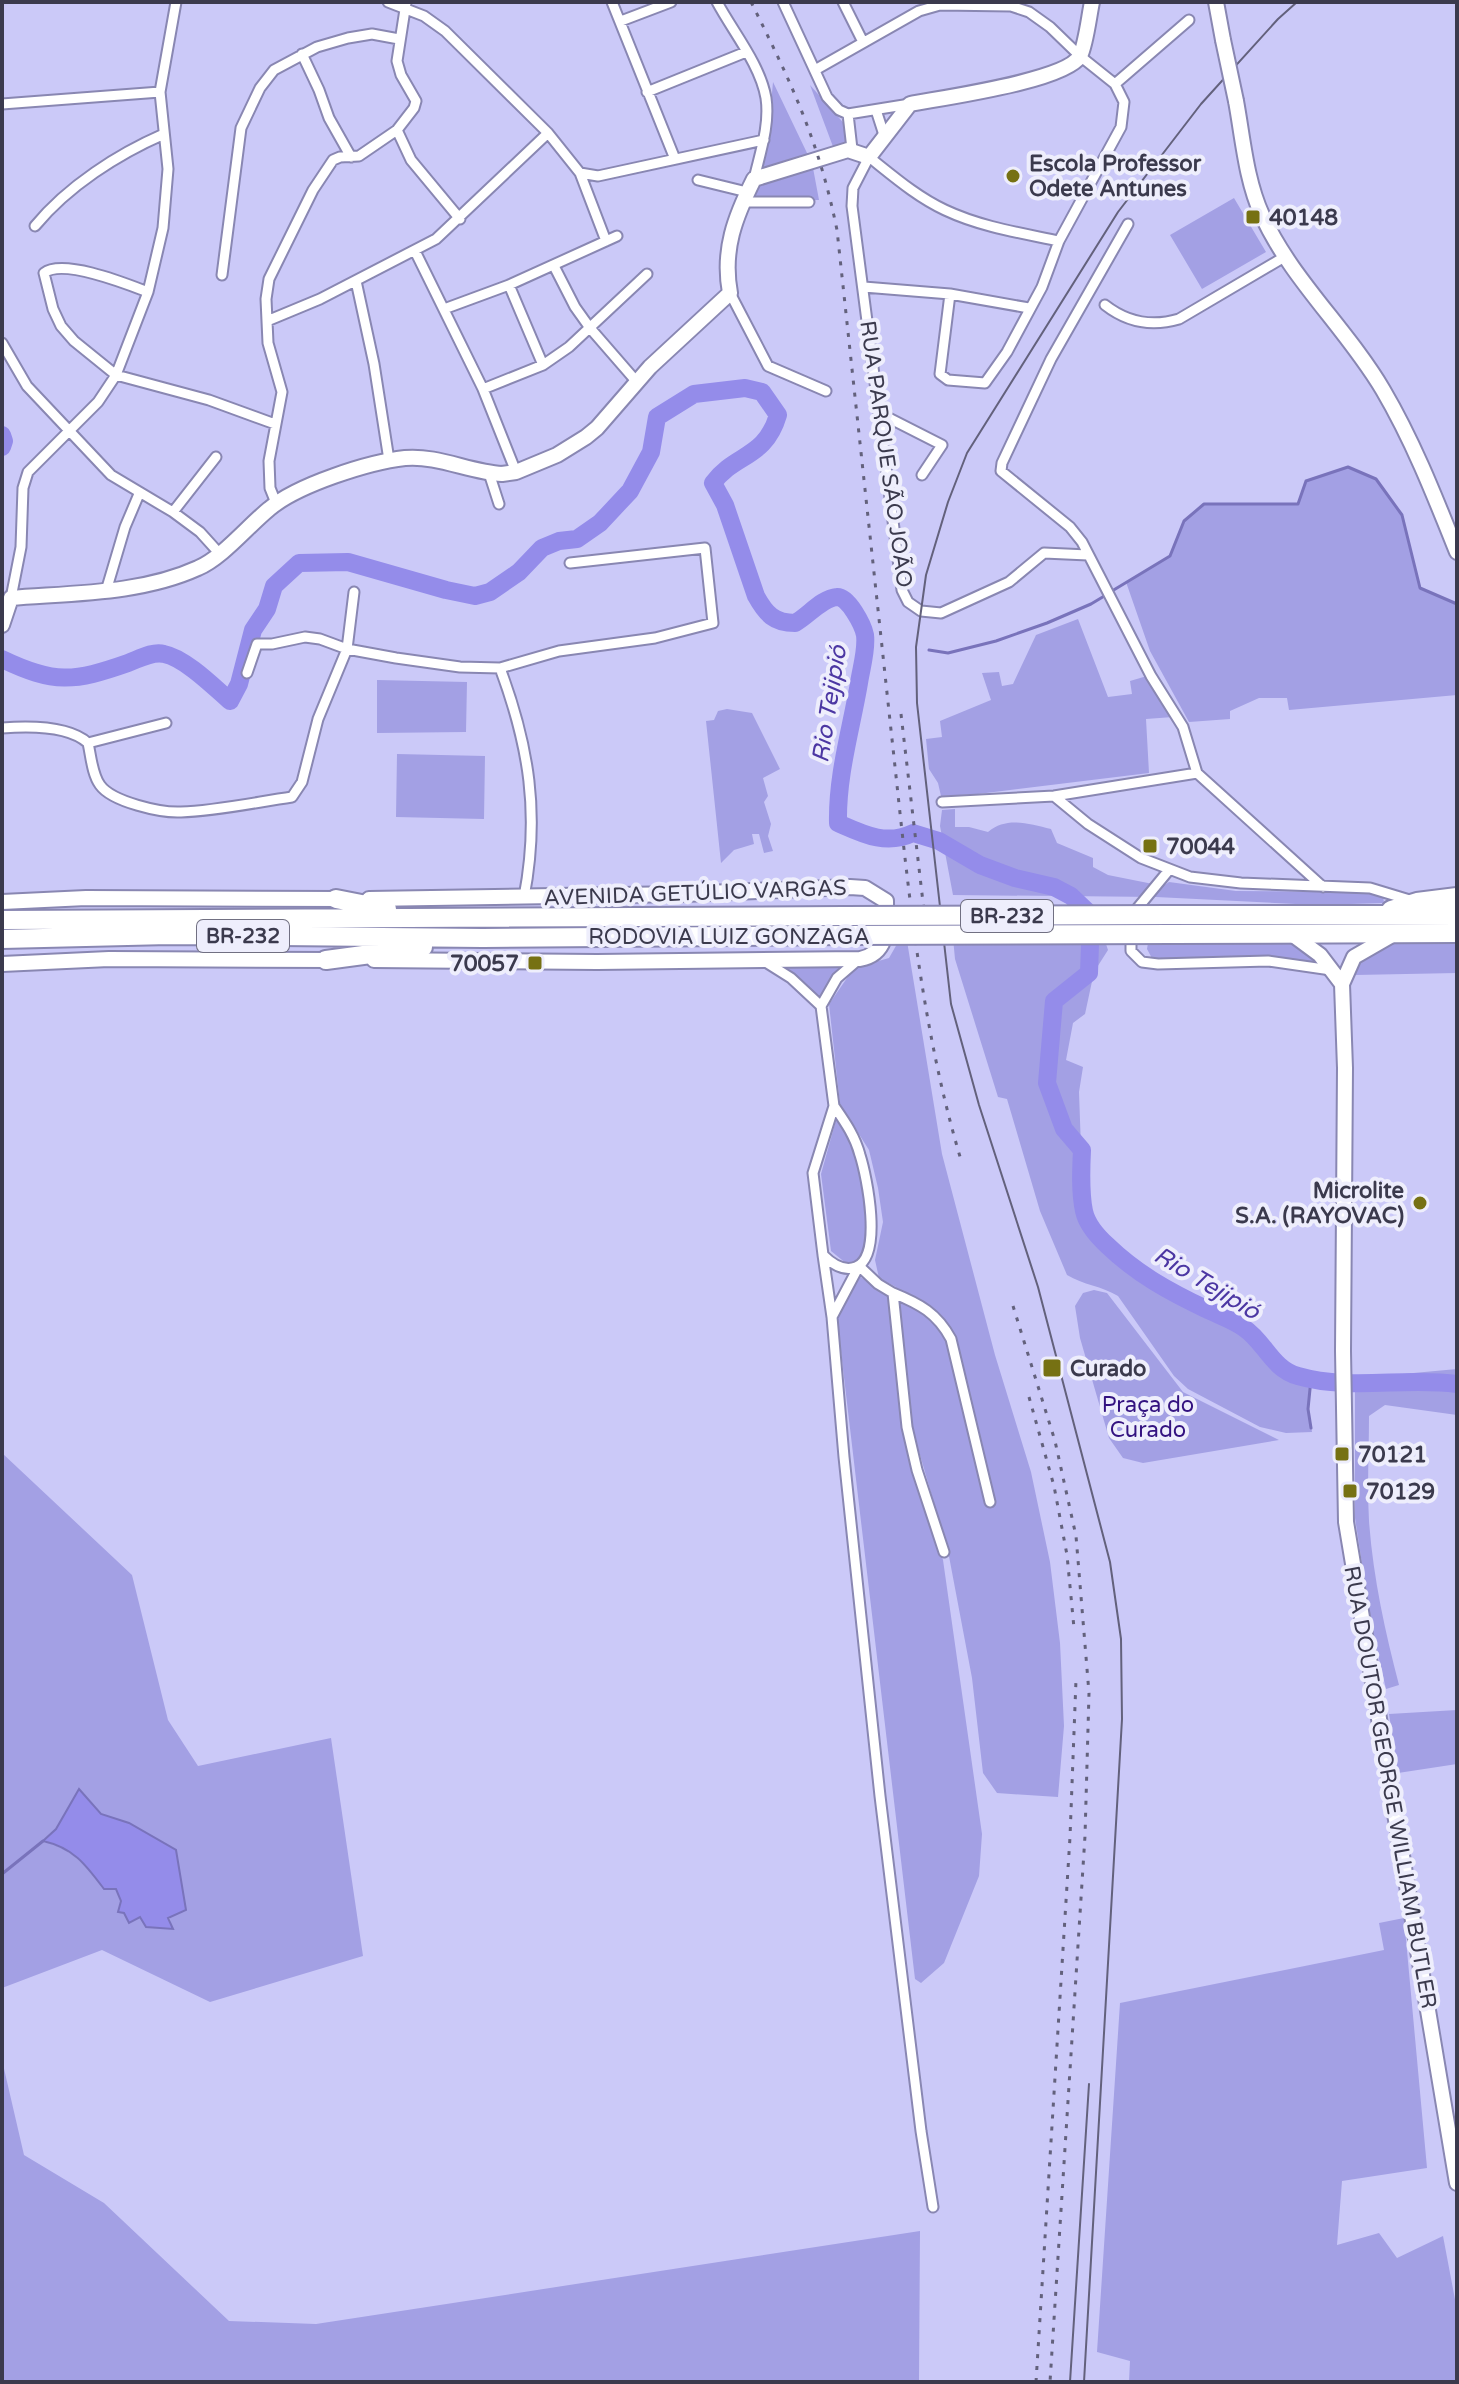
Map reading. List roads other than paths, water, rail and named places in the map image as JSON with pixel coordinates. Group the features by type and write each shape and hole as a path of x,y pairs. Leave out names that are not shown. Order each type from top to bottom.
{"highway":[{"path":"1373,915 1417,902 1457,897"},
{"path":"336,899 425,916"},
{"name":"RODOVIA LUIZ GONZAGA","path":"2,939 169,935 483,938 845,935 1373,915 1457,915"},
{"name":"RODOVIA LUIZ GONZAGA","path":"2,920 844,916 1170,925 1293,935 1457,933"},
{"path":"326,960 483,938"}],"street":[{"path":"176,2 160,92 168,184 158,256 148,292 116,375 98,402 32,466 25,478 21,547 6,611 161,580 201,568 276,503 321,482 389,460 419,458 489,473 516,472 557,455 597,428 636,381 730,293"},
{"path":"388,2 406,5 445,31 548,133 580,173 606,241"},
{"path":"612,2 675,159"},
{"path":"621,21 671,2"},
{"path":"717,2 746,52 766,98 764,140 729,237 726,255 730,293 765,362 826,391"},
{"path":"783,2 827,97 839,110 848,114 1031,80 1069,66 1080,56 1092,2"},
{"path":"843,2 863,42"},
{"path":"1216,2 1254,195 1263,217 1286,256 1351,340 1383,390 1419,462 1457,552"},
{"path":"815,70 919,11 940,3 1010,4 1029,12 1050,27 1115,84 1124,102 1121,127 1059,241 1048,276 1007,352 988,380 981,383 942,377 940,369 950,294"},
{"path":"276,503 270,488 269,461 281,385 269,350 269,279 302,212 333,160 359,156 397,130 414,108 416,101 398,68 399,39 406,5"},
{"path":"1115,84 1189,20"},
{"path":"222,275 241,128 260,88 274,70 302,54 372,34 399,39"},
{"path":"647,92 746,52"},
{"path":"302,54 329,118 351,157"},
{"path":"2,104 160,92"},
{"path":"869,157 910,104"},
{"path":"876,110 885,138"},
{"path":"848,114 852,149"},
{"path":"397,130 411,160 460,219"},
{"path":"267,321 356,281 436,239 548,133"},
{"path":"35,226 56,203 93,176 164,134"},
{"path":"580,173 598,176 764,140"},
{"path":"748,191 852,149 869,157 919,195 945,210 992,227 1059,241"},
{"name":"RUA PARQUE SÃO JOÃO","path":"869,157 853,188 852,197 902,590 908,602 921,611 941,613 994,590 1022,573 1044,553 1088,555"},
{"path":"698,180 809,202"},
{"path":"1128,224 1051,359 1001,471 1070,527 1082,542 1151,676 1183,727 1197,773 1323,887"},
{"path":"444,309 509,285 617,236"},
{"path":"415,251 483,389 516,472"},
{"path":"1105,305 1129,320 1163,324 1187,314 1286,256"},
{"path":"554,266 575,307 636,381"},
{"path":"148,292 81,271 47,269 44,277 61,326 80,347 116,375 209,400 275,424"},
{"path":"483,389 543,365 569,347 647,274"},
{"path":"356,281 374,364 389,460"},
{"path":"509,285 543,365"},
{"path":"864,287 950,294 1029,308"},
{"path":"2,343 27,386 111,475 173,512 200,532 219,553"},
{"path":"879,413 942,445 922,475"},
{"path":"173,512 216,457"},
{"path":"489,473 499,504"},
{"path":"106,591 125,527 139,494"},
{"path":"247,673 257,644 305,637 347,649 460,667 500,668 559,651 655,638 713,623 705,548 570,563"},
{"path":"88,743 101,787 143,806 180,812 292,797 302,782 318,719 347,649 354,592"},
{"path":"500,668 521,727 527,760 532,823 524,897"},
{"path":"2,728 30,727 70,733 88,743 166,723"},
{"path":"942,802 1054,796 1197,773"},
{"path":"1054,796 1073,813 1141,858 1190,877 1241,883 1370,888 1417,902"},
{"path":"1169,870 1131,916 1131,951 1142,962 1268,961 1334,970"},
{"name":"AVENIDA GETÚLIO VARGAS","path":"2,902 86,898 524,897 865,888 886,901 885,931 881,947 875,954 860,959"},
{"path":"1342,984 1354,957 1394,934"},
{"path":"1293,935 1334,970 1342,984"},
{"path":"2,964 109,959 860,959"},
{"path":"860,959 837,978 821,1006 834,1106 813,1173 832,1317 880,1796 933,2207"},
{"path":"761,960 791,978 821,1006"},
{"name":"RUA DOUTOR GEORGE WILLIAM BUTLER","path":"1342,984 1346,1522 1457,2183"},
{"path":"832,1317 865,1260 871,1236 861,1157 852,1132 834,1106"},
{"path":"823,1255 841,1267 859,1266 878,1284 928,1309 942,1322 951,1339 990,1502"},
{"path":"893,1293 907,1427 917,1470 944,1552"}],"waterway":[{"name":"Rio Tejipió","path":"2,659 36,673 64,678 93,674 159,653 190,667 230,701 239,684 253,630 267,609 274,586 299,563 348,562 446,590 475,596 490,592 519,572 542,548 559,541 577,539 600,523 630,491 651,452 657,417 694,394 745,388 762,392 778,415 772,429 758,448 713,483 725,505 756,596 767,612 781,621 795,623 821,604 837,597 846,601 864,630 865,653 842,770 838,823 875,837 903,837 913,833 939,841 980,865 1015,878 1054,887 1071,896 1091,915 1089,973 1054,1001 1047,1083 1064,1129 1082,1150 1083,1204 1085,1216 1093,1230 1119,1256 1154,1282 1244,1328 1289,1373 1337,1383 1457,1384"},
{"name":"Rio Tejipió","path":"2,435 2,447"},
{"path":"1112,591 1170,556 1184,521 1204,504 1298,504 1306,481 1348,467 1376,479 1402,515 1420,588 1457,604"},
{"path":"929,650 948,653 996,641 1047,623 1106,595"},
{"path":"1311,1379 1308,1409 1311,1428"},
{"path":"2,1874 43,1841"}],"tram line":[{"path":"1084,2382 1122,1719 1121,1639 1110,1562 1038,1287 979,1105 951,1004 917,703 916,647 926,575 948,502 967,453 1118,212 1201,104 1297,2"},
{"path":"1070,2382 1089,2084"}],"railway":[{"path":"751,2 802,113 822,168 837,230 916,946 935,1054 961,1160"},
{"path":"901,714 926,928"},
{"path":"1013,1306 1055,1441 1076,1536 1089,1693 1085,1836 1050,2382"},
{"path":"1029,1397 1054,1486 1067,1555 1074,1628"},
{"path":"1036,2382 1070,1837 1076,1680"}],"place":[{"name":"Escola Professor Odete Antunes","path":"1013,176"},
{"name":"40148","path":"1253,217"},
{"name":"70044","path":"1150,846"},
{"name":"70057","path":"535,963"},
{"name":"Microlite S.A. (RAYOVAC)","path":"1420,1203"},
{"name":"Curado","path":"1052,1368"},
{"name":"70121","path":"1342,1454"},
{"name":"70129","path":"1350,1491"}],"park label":[{"name":"Praça do Curado","path":"1148,1416"}]}
